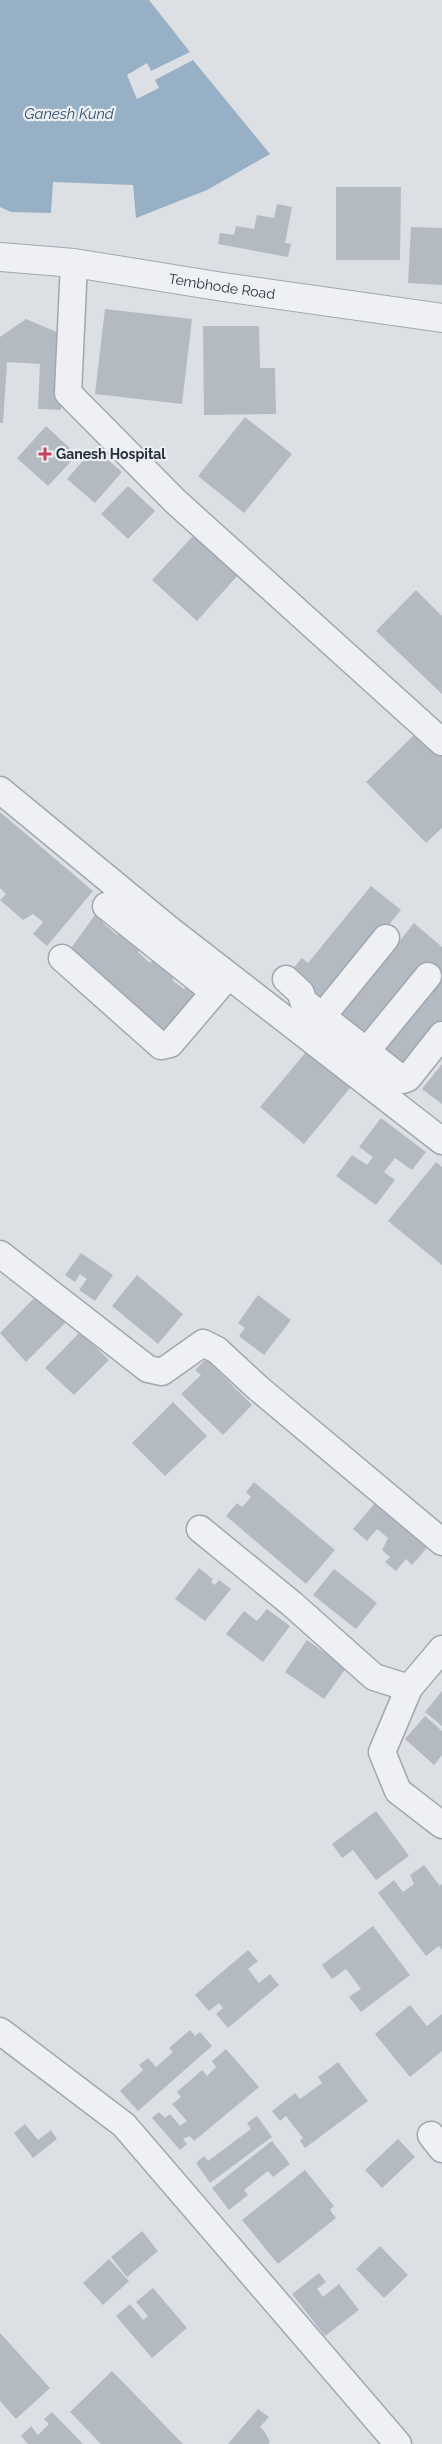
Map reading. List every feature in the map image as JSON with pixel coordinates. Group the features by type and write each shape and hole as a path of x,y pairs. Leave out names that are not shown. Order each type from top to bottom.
{"street":[{"name":"Tembhode Road","path":"0,256 74,263 223,288 442,318"},
{"path":"74,263 68,393 175,501 442,742"},
{"path":"0,790 163,938 221,984 314,1026 359,1061 442,1141"},
{"path":"106,906 163,938"},
{"path":"314,1026 386,938"},
{"path":"62,958 161,1046 170,1044 221,984"},
{"path":"359,1061 428,976"},
{"path":"286,979 301,993 314,1026"},
{"path":"359,1061 403,1080 408,1078 442,1035"},
{"path":"0,1254 148,1369 162,1372 203,1343 217,1350 258,1388 442,1542"},
{"path":"200,1529 292,1604 374,1677 409,1688"},
{"path":"442,1649 409,1688 382,1752 398,1791 442,1825"},
{"path":"0,2031 124,2125 398,2444"}],"water":[{"name":"Ganesh Kund","path":"0,0 149,0 190,52 151,71 147,63 127,75 137,99 159,88 155,80 193,60 270,154 207,190 136,218 133,185 53,182 51,213 11,212 0,207"}],"building":[{"path":"336,187 401,187 400,260 336,260"},
{"path":"277,204 292,207 285,243 291,244 288,257 218,244 220,233 234,235 236,226 254,229 257,215 274,218"},
{"path":"411,227 442,228 442,285 408,283"},
{"path":"105,309 192,319 182,404 95,394"},
{"path":"26,319 66,336 61,410 38,409 40,364 7,362 3,423 0,423 0,337"},
{"path":"203,326 259,326 260,368 275,368 276,414 204,415"},
{"path":"245,417 292,454 244,513 198,476"},
{"path":"46,426 77,455 48,486 17,458"},
{"path":"94,448 122,472 95,503 67,479"},
{"path":"128,486 155,511 128,539 101,514"},
{"path":"194,535 238,575 197,621 152,580"},
{"path":"416,590 442,616 442,694 376,631"},
{"path":"419,730 442,754 442,828 426,843 366,782"},
{"path":"0,812 93,891 47,946 33,934 43,922 33,914 23,920 0,900 6,894 0,888"},
{"path":"371,886 401,910 322,1005 287,976 302,958 308,963"},
{"path":"99,909 110,916 103,923 117,935 126,924 147,941 138,952 150,963 155,957 177,975 172,980 184,989 193,979 207,991 165,1039 67,954"},
{"path":"414,923 442,947 442,1025 404,1075 374,1054 441,972 429,963 368,1037 341,1015"},
{"path":"306,1052 350,1088 304,1144 260,1107"},
{"path":"442,1064 442,1104 422,1089"},
{"path":"381,1118 426,1152 412,1170 395,1158 384,1172 395,1180 376,1205 336,1176 352,1155 367,1165 373,1157 359,1147"},
{"path":"436,1162 442,1167 442,1265 388,1221"},
{"path":"81,1253 113,1275 95,1301 79,1290 87,1279 80,1274 75,1282 65,1275"},
{"path":"137,1275 183,1314 158,1344 112,1306"},
{"path":"40,1292 68,1320 26,1362 0,1333"},
{"path":"258,1295 291,1320 264,1355 239,1336 245,1328 238,1323"},
{"path":"80,1332 109,1360 74,1395 45,1368"},
{"path":"206,1359 252,1405 223,1435 181,1394 201,1375 195,1370"},
{"path":"173,1402 207,1436 165,1476 132,1443"},
{"path":"254,1482 335,1550 306,1584 226,1516 237,1503 242,1507 251,1497 246,1492"},
{"path":"381,1496 434,1540 412,1565 406,1559 396,1571 385,1562 390,1557 382,1550 388,1538 377,1529 367,1541 353,1529"},
{"path":"199,1568 213,1579 211,1582 215,1585 219,1580 231,1589 205,1621 175,1599"},
{"path":"334,1569 377,1603 356,1629 313,1595"},
{"path":"267,1609 290,1626 263,1662 226,1634 244,1611 257,1621"},
{"path":"307,1640 346,1668 324,1699 285,1672"},
{"path":"442,1691 442,1726 425,1712"},
{"path":"425,1716 442,1731 442,1755 434,1765 405,1739"},
{"path":"376,1811 409,1856 376,1880 353,1850 342,1858 332,1844"},
{"path":"424,1865 440,1886 442,1884 442,1950 439,1946 426,1956 378,1893 394,1880 403,1892 414,1884 410,1875"},
{"path":"373,1926 410,1975 361,2012 349,1997 361,1989 346,1969 332,1979 322,1965"},
{"path":"248,1950 258,1961 248,1969 259,1983 270,1974 279,1985 228,2028 216,2014 223,2008 219,2003 209,2011 195,1995"},
{"path":"410,2005 427,2026 442,2014 442,2051 410,2077 375,2034"},
{"path":"190,2030 195,2036 200,2032 212,2046 138,2111 120,2091 143,2070 139,2065 148,2058 156,2067 173,2052 169,2048"},
{"path":"226,2049 259,2087 194,2141 190,2136 183,2139 187,2144 180,2150 152,2118 159,2112 165,2118 170,2114 180,2126 187,2121 172,2104 181,2097 177,2092 202,2070 207,2076 216,2067 212,2061"},
{"path":"338,2062 368,2101 305,2148 300,2141 303,2138 286,2116 280,2121 272,2111 295,2093 300,2099 322,2083 318,2077"},
{"path":"257,2116 272,2137 210,2183 196,2163 204,2156 208,2161 251,2129 247,2123"},
{"path":"25,2124 38,2140 51,2130 57,2139 33,2158 14,2133"},
{"path":"398,2139 415,2157 382,2188 365,2170"},
{"path":"272,2141 290,2164 273,2177 268,2171 244,2190 248,2195 229,2210 212,2188"},
{"path":"305,2170 334,2206 330,2210 336,2218 278,2264 242,2220"},
{"path":"142,2231 158,2251 127,2277 111,2257"},
{"path":"380,2246 408,2275 384,2298 356,2269"},
{"path":"109,2259 129,2281 103,2305 83,2283"},
{"path":"319,2273 326,2282 317,2289 323,2297 339,2284 359,2310 325,2336 292,2294"},
{"path":"153,2288 187,2328 152,2358 116,2316 130,2304 143,2320 148,2316 136,2302"},
{"path":"0,2333 50,2388 16,2419 0,2401"},
{"path":"112,2371 183,2444 101,2444 70,2412"},
{"path":"258,2409 269,2417 260,2427 270,2442 268,2444 228,2444"},
{"path":"52,2412 83,2444 28,2444 21,2436 31,2426 38,2435 49,2424 44,2419"}],"place":[{"name":"Ganesh Hospital","path":"45,454"}]}
